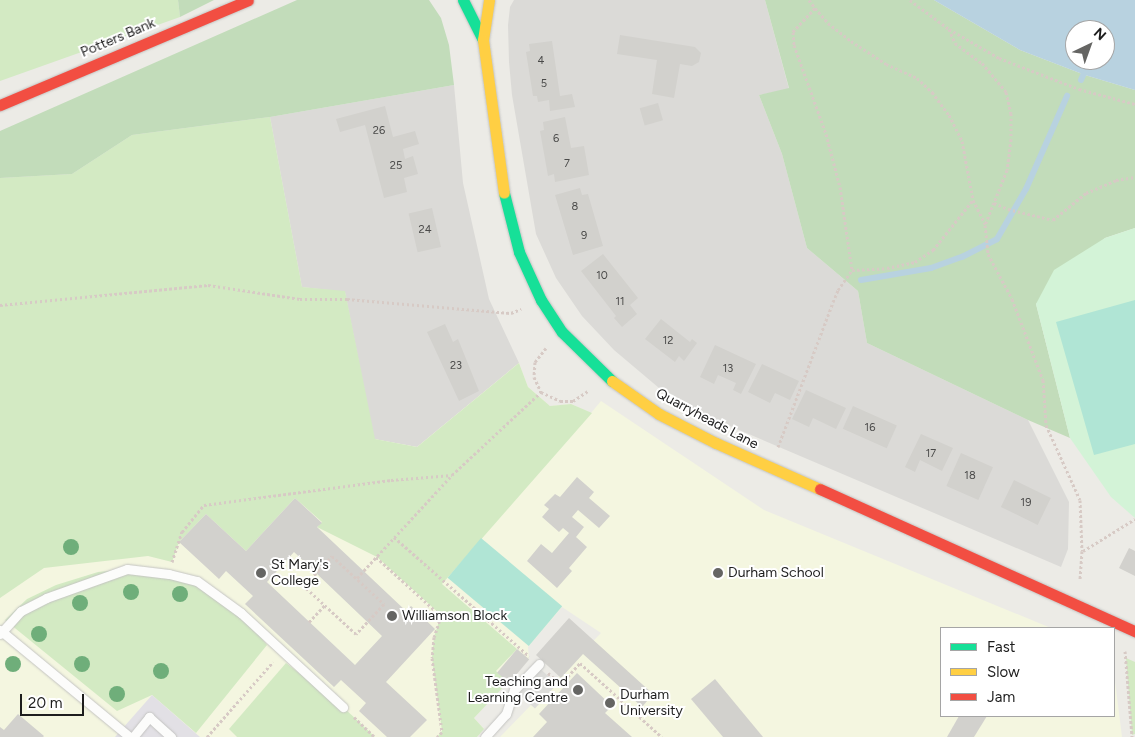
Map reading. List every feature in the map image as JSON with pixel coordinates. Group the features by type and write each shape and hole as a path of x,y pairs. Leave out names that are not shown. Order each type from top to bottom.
{"street":[{"name":"Potters Bank","path":"0,105 248,0"},
{"path":"463,0 483,40"},
{"path":"483,40 489,0"},
{"name":"Quarryheads Lane","path":"483,40 502,185 519,252 541,300 562,332 605,376 659,414 770,468 1135,631"}],"lane":[{"path":"171,737 149,717 131,737 1,632 21,611 46,598 127,570 168,574 197,581 241,612 343,707"},
{"path":"485,737 506,714 514,690 539,664"}],"path":[{"path":"808,0 828,23 851,41 886,64 917,78 932,92 949,115 962,141 973,200 985,225"},
{"path":"910,0 949,29 999,58 1079,89 1135,104"},
{"path":"770,468 832,302 852,270 840,187 826,134 794,45 793,32 815,8"},
{"path":"949,29 955,43 982,63 1006,92 1011,113 1011,139 1007,170 985,225 985,232 988,254 1012,299 1043,380 1046,424 1080,500 1082,551 1078,606"},
{"path":"994,203 1008,209 1053,220 1086,193 1116,180 1135,177"},
{"path":"852,270 887,268 916,262 933,250 973,200"},
{"path":"0,305 208,285 300,299 347,298 512,313 541,300"},
{"path":"562,332 535,362 534,377 541,392 560,401 573,401 605,376"},
{"path":"357,578 452,475 541,392"},
{"path":"168,574 182,532 204,505 392,480 452,475"},
{"path":"1082,551 1135,518"},
{"path":"394,537 561,684 580,663 662,737"},
{"path":"332,556 384,604 356,634 325,605 304,586 332,556"},
{"path":"376,556 441,616 434,637 432,658 442,732 437,737"},
{"path":"309,622 325,605"},
{"path":"1123,626 1132,737"},
{"path":"207,737 282,650"},
{"path":"343,707 375,737"}],"shaded area":[{"path":"514,0 765,0 789,89 759,95 782,154 807,248 858,291 867,343 1028,420 1069,502 1068,549 1061,567 678,404 614,350 582,316 556,278 536,234 512,95 508,25 510,7"},
{"path":"454,85 463,183 489,299 519,363 417,447 374,439 345,292 302,287 270,117"},
{"path":"1135,228 1135,518 1111,497 1070,438 1036,304 1054,270 1105,238"},
{"path":"519,363 528,387 550,406 571,404 591,413 601,401 764,510 1049,627 940,627 940,717 1115,717 1115,681 1122,737 500,737 601,633 562,607 528,647 529,659 474,718 484,729 477,737 0,737 0,448 93,472 374,439 417,447"},
{"path":"537,666 557,684 535,709 515,691"},
{"path":"152,695 200,737 115,737"}],"green space":[{"path":"0,0 178,0 180,17 0,81"},
{"path":"178,0 214,0 180,17"},
{"path":"297,0 429,0 441,18 449,45 454,85 270,117 132,135 72,174 0,178 0,131"},
{"path":"765,0 934,0 1020,50 1065,67 1065,70 1072,70 1135,90 1135,228 1105,238 1036,304 1070,438 867,343 858,291 807,248 782,154 759,95 789,88"},
{"path":"270,117 302,287 345,291 375,439 417,447 519,363 528,387 550,406 571,404 592,413 442,584 517,649 496,671 508,682 474,718 484,729 477,737 437,737 442,731 432,658 434,637 441,615 377,557 317,527 322,522 295,498 246,551 206,514 179,542 172,562 148,556 44,568 0,598 0,178 72,174 132,135"},
{"path":"1135,300 1135,444 1094,455 1056,322"},
{"path":"481,538 562,606 529,646 448,578"},
{"path":"127,569 197,581 241,613 267,645 196,733 152,695 117,711 5,620 27,599 56,585 98,572"},
{"path":"1126,658 1135,662 1135,734 1132,735"},
{"path":"286,663 343,707 375,737 237,737 229,729"}],"water":[{"path":"934,0 1135,0 1135,90 1072,70 1115,70 1115,20 1065,20 1065,67 1020,50"}],"building":[{"path":"620,35 695,47 701,53 699,62 692,66 680,64 674,98 652,94 657,60 617,54"},
{"path":"552,41 560,96 572,94 575,107 550,111 549,100 538,102 537,96 533,96 526,52 530,51 529,44"},
{"path":"658,103 663,120 645,126 640,108"},
{"path":"385,106 393,137 415,131 419,144 403,149 405,159 413,156 418,174 404,178 407,192 384,198 365,125 340,132 336,119"},
{"path":"565,117 571,148 584,146 589,175 555,182 554,174 548,176 540,131 544,130 543,122"},
{"path":"580,188 582,195 588,194 603,246 573,255 555,195"},
{"path":"432,208 441,247 418,252 409,213"},
{"path":"603,254 638,298 630,305 637,314 622,327 614,318 616,316 581,271"},
{"path":"661,319 690,342 692,339 697,343 684,361 679,356 675,362 645,339"},
{"path":"445,324 453,342 458,339 479,391 459,401 427,332"},
{"path":"715,345 756,364 741,394 733,390 736,383 718,375 714,384 700,377"},
{"path":"762,364 799,381 790,400 775,393 770,403 748,392"},
{"path":"806,390 846,408 836,429 813,418 809,427 792,419"},
{"path":"853,406 897,426 887,448 843,429"},
{"path":"921,434 953,448 942,471 920,460 915,472 905,467"},
{"path":"961,453 993,467 978,500 946,486"},
{"path":"577,477 594,492 589,498 610,516 599,528 578,510 572,517 584,527 576,537 587,547 569,568 572,571 557,588 527,561 541,544 552,553 569,533 563,528 559,532 542,517 549,509 544,505 555,494 560,497"},
{"path":"1014,480 1051,498 1038,525 1001,507"},
{"name":"Williamson Block","path":"295,498 322,523 317,527 406,611 411,606 435,629 386,682 427,720 410,737 387,737 359,711 366,703 341,680 334,687 245,604 253,596 226,571 219,579 179,542 206,514 246,551","holes":["294,552 382,636 355,665 267,582"]},
{"path":"1129,548 1135,551 1135,576 1119,568"},
{"path":"569,618 653,694 642,707 583,654 561,678 536,655"},
{"path":"517,649 529,659 509,683 497,673"},
{"name":"Teaching and Learning Centre","path":"577,673 612,706 605,713 632,737 533,737 547,722 539,714"},
{"path":"715,679 763,737 723,737 691,699"},
{"path":"18,714 44,736 0,737 0,727 4,730"},
{"path":"958,717 986,717 974,737 947,737"}],"waterway":[{"path":"1081,80 1086,70"},
{"path":"861,280 931,268 962,257 997,239 1026,189 1067,96"}],"traffic: fast":[{"path":"463,0 483,40"},
{"path":"504,193 519,252 541,300 562,332 612,381"}],"traffic: slow":[{"path":"489,0 483,40 504,193"},
{"path":"612,381 659,414 716,443 820,489"}],"traffic: jam":[{"path":"0,105 248,0"},
{"path":"820,489 1135,631"}],"place":[{"name":"St Mary's College","path":"261,573"},
{"name":"Durham School","path":"718,573"},
{"name":"Williamson Block","path":"392,616"},
{"name":"Teaching and Learning Centre","path":"578,690"},
{"name":"Durham University","path":"610,703"}]}
